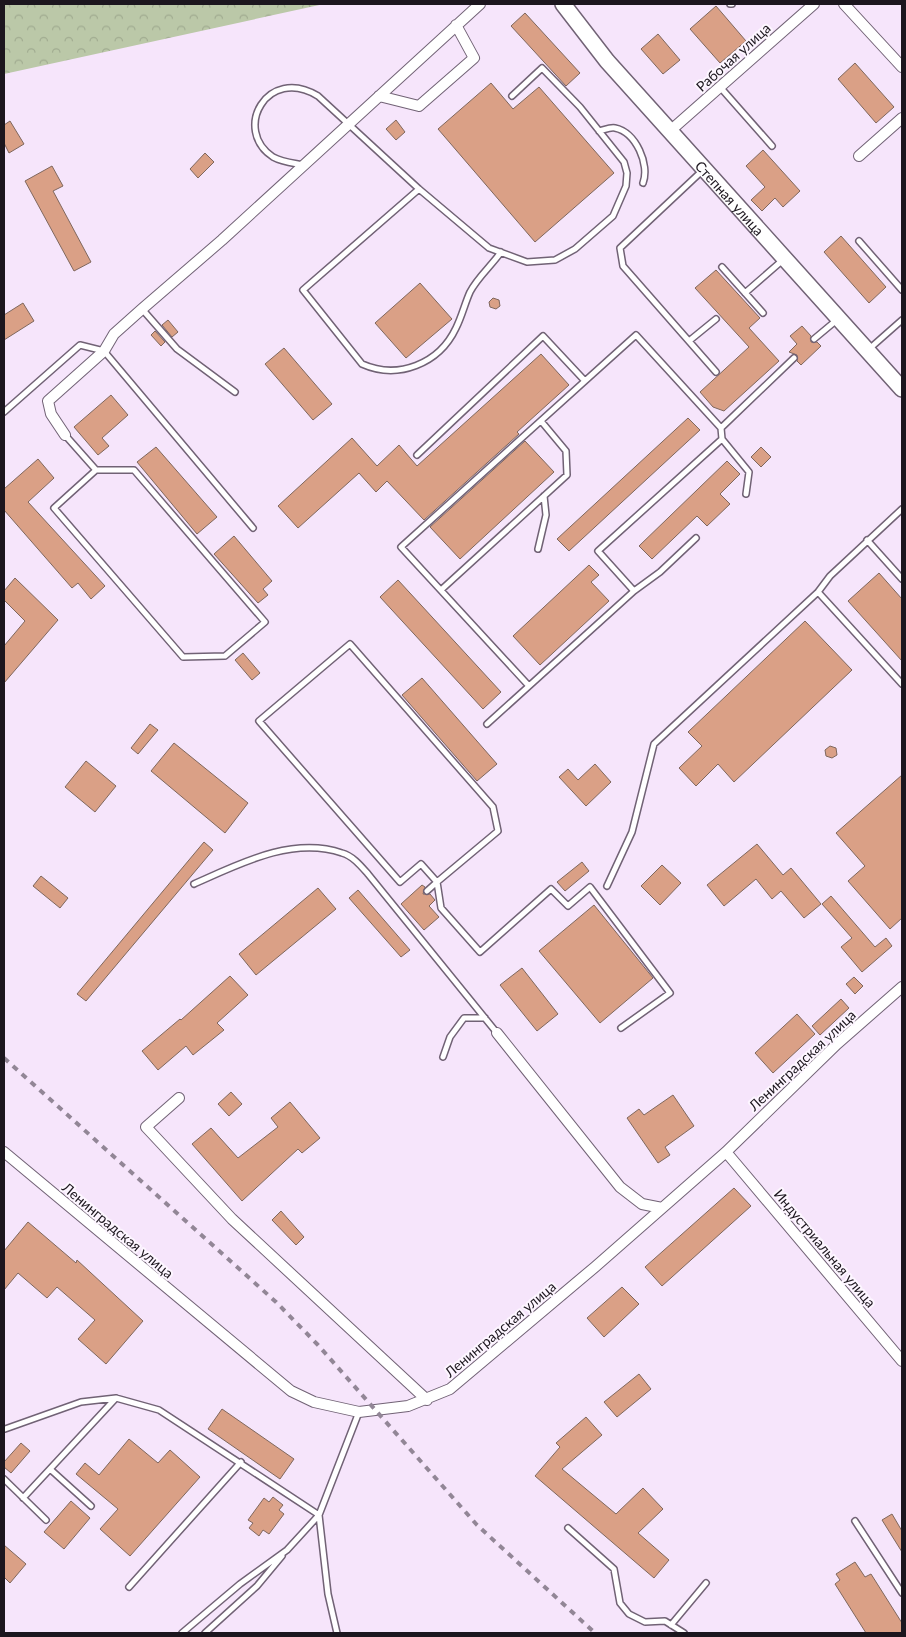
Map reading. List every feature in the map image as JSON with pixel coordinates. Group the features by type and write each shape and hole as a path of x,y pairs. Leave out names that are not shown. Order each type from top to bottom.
{"street":[{"path":"65,435 51,414 48,401 104,351 114,334 222,240 480,4"},
{"name":"Степная улица","path":"563,4 607,61 902,389"},
{"name":"Рабочая улица","path":"670,131 814,4"},
{"path":"844,4 902,67"},
{"path":"379,96 419,106 474,58 456,26"},
{"path":"858,156 902,118"},
{"name":"Ленинградская улица","path":"4,1152 278,1382 314,1402 359,1412 408,1406 450,1390 466,1377 726,1152 837,1044 902,987"},
{"path":"497,1033 620,1187 642,1204 662,1208"},
{"path":"179,1098 146,1127 232,1219 427,1400"},
{"name":"Индустриальная улица","path":"726,1152 902,1361"}],"lane":[{"path":"303,165 273,157 258,139 255,122 257,113 268,96 287,87 308,89 318,96 419,189 489,248 527,262 555,260 575,249 613,216 626,186 627,174 624,162 580,107 542,68 512,96"},
{"path":"720,86 772,146"},
{"path":"599,131 614,128 625,132 638,149 646,165 643,183"},
{"path":"705,169 620,248 624,266 716,372"},
{"path":"419,189 303,290 362,364 375,370 398,371 420,365 438,352 455,330 471,290 502,252"},
{"path":"859,241 902,290"},
{"path":"745,293 784,259"},
{"path":"722,268 763,313"},
{"path":"142,309 177,349 235,392"},
{"path":"814,339 838,318"},
{"path":"689,341 716,319"},
{"path":"867,350 902,320"},
{"path":"529,686 401,547 636,335 721,428 722,439 749,472 746,494"},
{"path":"417,455 542,336 585,382"},
{"path":"4,412 80,345 104,351 253,528"},
{"path":"721,428 794,358"},
{"path":"441,590 567,475 566,451 540,422"},
{"path":"65,435 96,470 134,470 265,622 226,656 183,657 54,508 96,470"},
{"path":"634,591 598,551 722,439"},
{"path":"538,549 546,515 544,496"},
{"path":"607,886 632,832 654,744 818,592 830,576 902,509"},
{"path":"487,724 634,591 660,572 696,538"},
{"path":"867,540 902,579"},
{"path":"818,592 902,684"},
{"path":"427,891 437,882 498,831 493,807 350,644 259,721 400,882 421,864 437,882 441,908 480,952 551,889 568,906 590,886 670,993 622,1028"},
{"path":"194,884 284,849 322,850 342,853 355,860 497,1033"},
{"path":"400,913 405,908"},
{"path":"444,1058 450,1037 464,1018 485,1018"},
{"path":"5,1429 80,1402 116,1398 159,1410 241,1462 319,1515"},
{"path":"23,1498 116,1398"},
{"path":"204,1633 257,1586 319,1515 359,1412"},
{"path":"129,1586 241,1462"},
{"path":"50,1469 91,1506"},
{"path":"4,1479 46,1520"},
{"path":"319,1515 328,1594 336,1633"},
{"path":"855,1521 902,1593"},
{"path":"568,1528 614,1569 620,1603 630,1614 645,1622 665,1621 684,1633"},
{"path":"182,1633 240,1584 288,1550"},
{"path":"671,1625 706,1584"}],"green space":[{"path":"4,4 324,4 4,74"}],"building":[{"path":"716,6 746,41 720,63 690,29"},
{"path":"525,13 580,73 566,86 511,26"},
{"path":"658,34 680,60 663,74 641,49"},
{"path":"855,63 894,107 876,123 838,79"},
{"path":"491,83 513,109 539,87 614,173 535,242 438,129"},
{"path":"396,120 405,132 396,140 386,129"},
{"path":"10,121 24,144 9,153 4,143 4,125"},
{"path":"763,150 800,191 783,207 775,198 762,211 751,200 765,187 746,166"},
{"path":"205,153 214,162 198,178 190,169"},
{"path":"52,166 63,186 53,191 91,262 74,271 25,181"},
{"path":"841,236 886,287 869,303 824,252"},
{"path":"716,270 760,318 749,328 779,361 724,411 713,407 700,392 749,347 695,288"},
{"path":"420,283 452,319 406,358 375,323"},
{"path":"493,298 499,300 500,306 496,309 490,307 489,302"},
{"path":"23,303 34,321 4,340 4,315"},
{"path":"168,320 178,332 172,337 162,325"},
{"path":"802,326 811,336 811,342 817,342 821,346 801,365 797,361 797,355 789,352 797,344 790,336"},
{"path":"155,331 165,342 161,346 151,335"},
{"path":"284,348 332,404 313,420 265,364"},
{"path":"541,354 569,385 517,432 519,434 424,520 387,481 376,492 359,473 298,528 278,506 352,438 377,466 399,445 417,466"},
{"path":"111,395 128,415 102,438 109,446 98,455 74,427"},
{"path":"688,418 700,430 569,551 557,539"},
{"path":"525,441 554,472 460,559 430,527"},
{"path":"156,447 217,517 197,534 137,462"},
{"path":"761,447 771,457 761,467 751,457"},
{"path":"38,459 54,478 28,502 105,586 91,599 78,583 72,588 4,510 4,489"},
{"path":"727,461 740,474 720,494 730,504 707,526 697,516 652,559 639,546"},
{"path":"234,536 272,581 263,589 268,595 258,603 214,554"},
{"path":"589,565 599,575 591,582 609,601 540,665 513,636"},
{"path":"879,573 902,599 902,661 848,601"},
{"path":"15,578 58,620 4,683 4,646 25,621 4,600 4,591"},
{"path":"398,580 501,692 483,709 380,597"},
{"path":"805,621 852,670 734,782 718,764 696,786 679,768 702,746 688,732"},
{"path":"243,653 260,673 252,680 235,660"},
{"path":"422,678 497,764 477,781 402,695"},
{"path":"150,724 158,730 138,754 131,748"},
{"path":"174,743 248,803 225,833 151,771"},
{"path":"830,746 836,748 837,755 832,758 826,756 825,750"},
{"path":"86,761 116,786 95,812 65,787"},
{"path":"595,764 611,782 586,806 559,777 568,769 578,780"},
{"path":"902,775 902,918 890,929 848,881 865,866 836,833"},
{"path":"204,842 213,850 86,1001 77,994"},
{"path":"757,844 783,875 791,868 821,904 804,918 781,891 772,899 756,879 724,906 707,885"},
{"path":"582,862 589,871 565,891 557,882"},
{"path":"662,865 681,883 660,905 641,886"},
{"path":"41,876 68,898 60,908 33,886"},
{"path":"422,885 425,887 423,894 430,894 435,900 429,906 439,917 424,930 401,904"},
{"path":"318,888 336,909 256,975 239,954"},
{"path":"358,890 410,950 401,957 349,898"},
{"path":"831,896 875,947 886,938 892,946 862,972 841,947 852,938 822,904"},
{"path":"594,905 653,978 600,1023 539,951"},
{"path":"522,968 558,1014 537,1031 500,985"},
{"path":"230,976 248,995 217,1023 224,1030 193,1055 186,1046 158,1070 142,1051 181,1020"},
{"path":"854,977 863,986 855,994 846,984"},
{"path":"841,999 849,1008 820,1035 812,1026"},
{"path":"797,1014 815,1034 773,1073 755,1053"},
{"path":"231,1092 242,1104 229,1116 218,1104"},
{"path":"673,1095 694,1126 665,1147 670,1155 658,1163 627,1118 639,1109 644,1115"},
{"path":"290,1102 320,1138 302,1153 298,1149 242,1201 192,1144 211,1128 238,1158 278,1127 271,1118"},
{"path":"734,1188 751,1206 662,1286 645,1267"},
{"path":"281,1211 304,1237 296,1245 272,1220"},
{"path":"28,1222 76,1263 77,1260 143,1321 106,1364 78,1339 95,1320 57,1287 47,1298 18,1273 4,1290 4,1251"},
{"path":"622,1287 639,1304 604,1337 587,1318"},
{"path":"639,1374 651,1389 617,1417 604,1402"},
{"path":"222,1409 294,1459 280,1479 208,1429"},
{"path":"586,1417 602,1435 562,1469 616,1514 643,1488 663,1509 638,1533 669,1560 654,1578 535,1476 560,1447 556,1443"},
{"path":"129,1439 158,1463 170,1450 200,1477 130,1556 100,1529 118,1509 76,1474 85,1463 99,1475"},
{"path":"21,1443 30,1451 11,1473 4,1467 4,1462"},
{"path":"273,1497 283,1505 279,1510 284,1514 269,1534 263,1530 259,1536 249,1528 253,1523 248,1520 264,1498 269,1502"},
{"path":"71,1501 90,1518 64,1549 44,1532"},
{"path":"892,1514 902,1531 902,1552 882,1520"},
{"path":"4,1545 26,1564 10,1583 4,1577"},
{"path":"855,1562 865,1577 871,1574 902,1623 902,1633 866,1633 835,1584 840,1580 836,1574"}],"railway":[{"path":"4,1058 276,1302 318,1345 477,1525 595,1633"}]}
